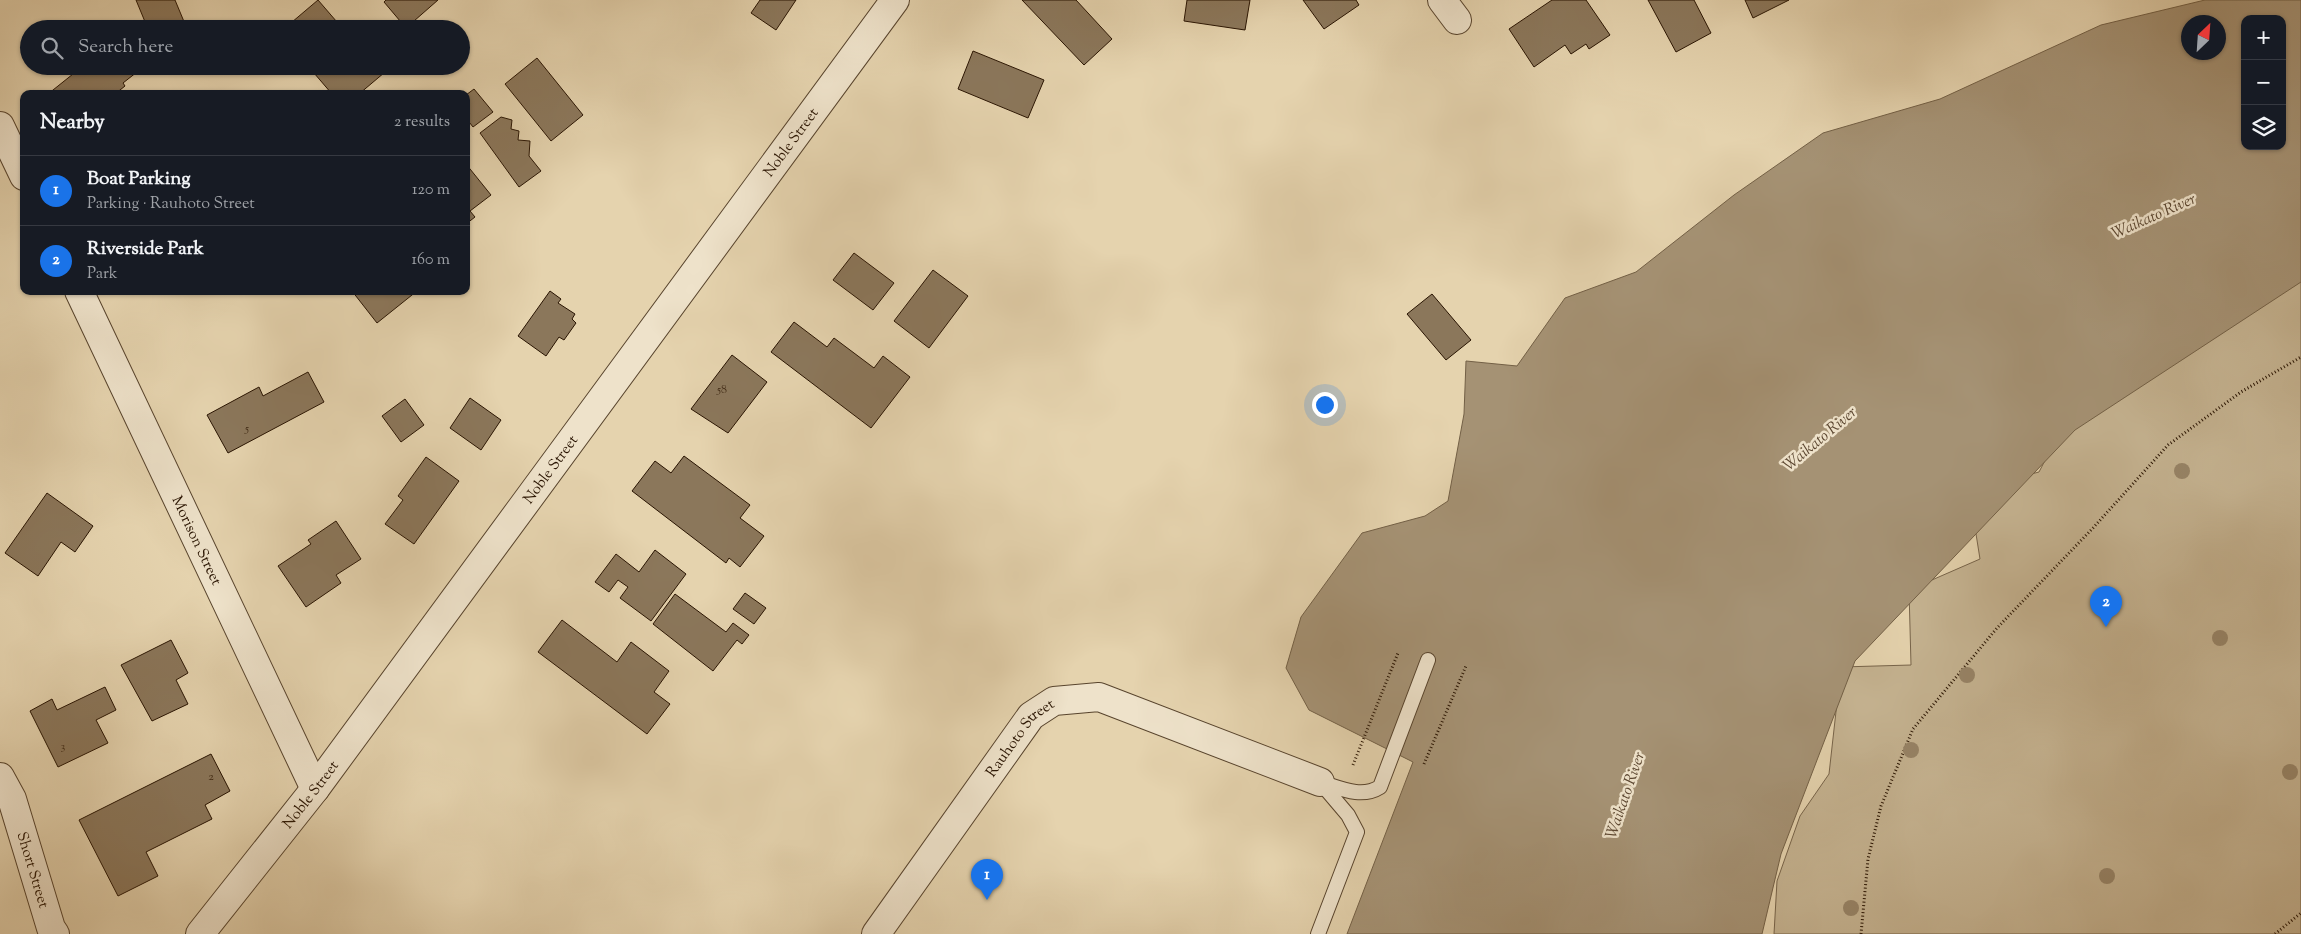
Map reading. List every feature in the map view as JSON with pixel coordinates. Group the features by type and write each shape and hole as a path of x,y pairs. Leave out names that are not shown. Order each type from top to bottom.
{"street":[{"name":"Noble Street","path":"200,934 315,789 895,0"},
{"path":"0,126 20,168"},
{"name":"Morison Street","path":"81,295 315,789"},
{"name":"Rauhoto Street","path":"876,934 1031,716 1054,701 1098,697 1320,782"},
{"name":"Short Street","path":"0,777 12,799 51,932"}],"lane":[{"path":"1320,782 1360,794 1380,787 1428,660"},
{"path":"1318,934 1357,832 1348,816 1320,782"}],"path":[{"path":"1861,934 1868,859 1881,806 1913,729 1997,628 2093,528 2168,445 2242,392 2301,356"},
{"path":"1352,768 1398,653"},
{"path":"1424,764 1466,666"},
{"path":"2275,934 2301,913"}],"shaded area":[{"path":"2301,258 2301,934 1774,934 1777,881 1800,816 1829,774 1841,667 1911,665 1909,590 1980,559 1969,490 2039,472 2065,422"}],"water":[{"name":"Waikato River","path":"2205,0 2301,0 2301,282 2075,430 1855,661 1781,854 1762,934 1347,934 1413,762 1309,710 1286,668 1301,617 1362,533 1425,516 1448,501 1464,414 1466,361 1517,366 1565,298 1636,272 1734,195 1823,133 1940,99 2101,25"}],"building":[{"path":"136,0 175,0 183,20 144,20"},
{"path":"318,0 335,20 294,20"},
{"path":"386,0 438,0 415,20 399,20 384,2"},
{"path":"760,0 796,0 776,30 751,13"},
{"path":"1022,0 1076,0 1112,39 1084,65"},
{"path":"1187,0 1250,0 1245,30 1184,21"},
{"path":"1303,0 1356,0 1359,5 1324,29"},
{"path":"1552,0 1586,0 1610,35 1589,49 1586,44 1571,54 1565,45 1534,67 1509,29"},
{"path":"1648,0 1694,0 1711,33 1676,52"},
{"path":"1745,0 1789,0 1753,18"},
{"path":"973,51 1044,80 1028,118 958,89"},
{"path":"537,58 583,115 551,141 505,84"},
{"path":"72,75 133,75 123,83 125,86 120,90 53,90"},
{"path":"316,75 382,75 364,90 329,90"},
{"path":"474,89 493,112 473,127 470,123 470,92"},
{"path":"501,117 512,120 511,129 519,131 518,140 530,141 529,156 541,171 519,187 480,133"},
{"path":"470,169 491,195 470,211"},
{"path":"470,211 475,217 470,221"},
{"path":"854,253 894,283 873,310 833,280"},
{"path":"933,270 968,296 929,348 894,321"},
{"path":"550,291 561,299 558,303 575,314 572,319 576,323 564,340 559,337 546,356 518,336"},
{"path":"1432,294 1471,340 1446,360 1407,314"},
{"path":"355,295 412,295 377,323"},
{"path":"794,322 827,347 834,338 874,368 883,356 910,377 871,428 771,352"},
{"path":"732,355 767,382 728,433 691,409"},
{"path":"308,372 324,402 228,453 207,415 259,387 263,396"},
{"path":"470,398 501,420 481,450 450,428"},
{"path":"405,399 424,425 401,442 382,416"},
{"path":"684,456 750,505 740,518 764,536 740,567 729,558 726,563 632,491 655,461 671,473"},
{"path":"426,457 459,481 414,544 385,524 403,500 398,496"},
{"path":"47,493 93,526 75,552 61,542 38,576 5,553"},
{"path":"336,521 361,559 336,575 341,583 306,607 278,566 311,544 308,540"},
{"path":"655,550 686,574 651,621 620,598 628,587 618,580 609,592 595,582 616,554 639,572"},
{"path":"745,593 766,608 754,624 733,609"},
{"path":"675,594 726,632 733,623 749,635 742,644 737,640 713,671 653,624"},
{"path":"562,620 617,662 631,642 669,671 654,692 670,704 647,734 538,652"},
{"path":"171,640 188,673 176,680 188,704 152,721 121,665"},
{"path":"105,687 116,710 96,720 108,743 58,767 30,711 52,699 57,710"},
{"path":"211,754 230,791 205,805 212,819 146,852 158,876 118,896 79,820"}],"place":[{"name":"Riverside Park","path":"2106,627"},
{"name":"Boat Parking","path":"987,900"}]}
